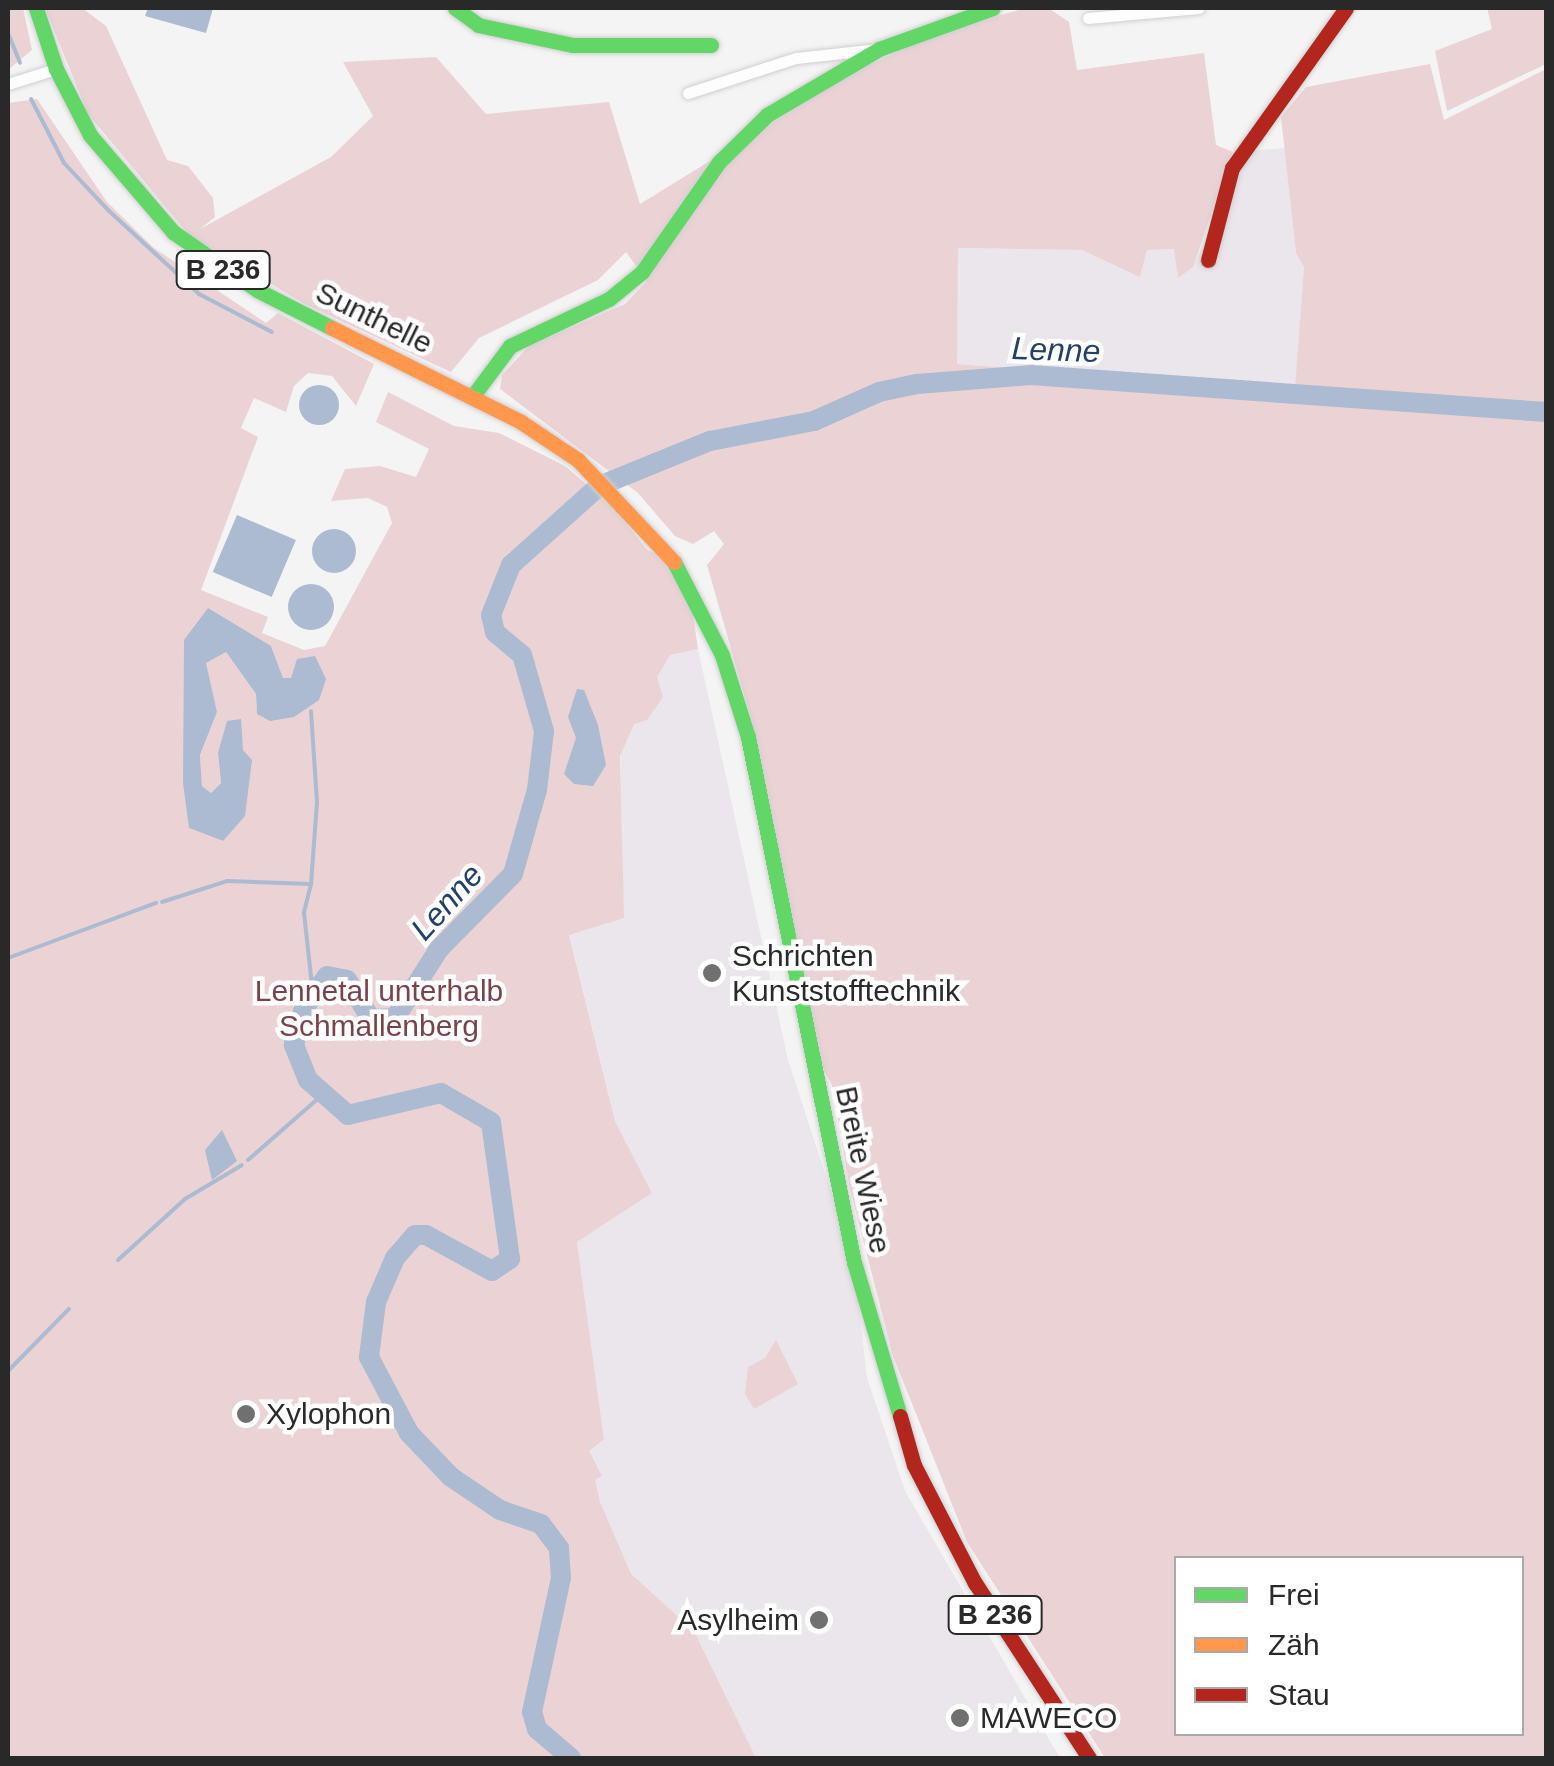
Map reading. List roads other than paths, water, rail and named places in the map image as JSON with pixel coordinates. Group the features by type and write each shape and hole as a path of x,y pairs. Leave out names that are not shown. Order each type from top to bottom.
{"main road":[{"name":"B 236","path":"36,8 56,69"},
{"path":"454,8 478,25 572,46 712,46"},
{"path":"472,396 510,346 609,299 642,272 748,131 879,49 994,8"},
{"path":"1208,260 1232,168 1280,110 1346,8"},
{"name":"Sunthelle","path":"56,69 114,169 196,251 270,297 472,396"},
{"name":"Breite Wiese","path":"472,396 547,438 625,501 677,566 720,649 748,737 854,1262 914,1465 974,1583 1087,1755"}],"street":[{"path":"1088,18 1199,8"},
{"path":"688,93 796,58 879,49"},
{"path":"8,84 56,69"}],"water":[{"path":"148,8 213,8 206,33 145,16"},
{"path":"319,385 333,391 339,405 333,419 319,425 305,419 299,405 305,391"},
{"path":"237,515 296,540 272,597 213,572"},
{"path":"334,529 349,536 356,551 349,566 334,573 319,566 312,551 319,536"},
{"path":"311,584 327,591 334,607 327,623 311,630 295,623 288,607 295,591"},
{"path":"208,608 271,646 283,678 291,678 297,659 315,656 326,679 319,700 294,717 270,721 257,714 256,694 226,652 206,663 217,712 200,755 202,786 211,793 221,783 218,753 227,721 241,719 243,750 252,760 245,816 223,841 189,828 183,783 184,640"},
{"path":"577,689 584,690 598,725 606,765 593,786 574,784 564,774 576,738 568,717"},
{"path":"222,1130 237,1161 212,1180 205,1150"}],"waterway":[{"path":"8,33 20,63"},
{"path":"31,99 64,163 108,210 199,294 272,332"},
{"name":"Lenne","path":"571,1758 537,1729 532,1712 561,1578 559,1548 541,1524 500,1510 451,1477 409,1433 369,1357 376,1302 395,1258 415,1235 426,1235 492,1271 510,1259 491,1122 441,1093 348,1115 308,1080 294,1045 304,1008 327,976 347,980 371,1019 395,1018 439,949 513,874 537,790 544,731 522,655 495,632 491,615 511,565 599,486 710,441 814,421 879,392 917,384 1031,375 1546,412"},
{"path":"311,711 317,802 311,884"},
{"path":"162,902 227,881 311,884 304,913 313,994"},
{"path":"8,958 156,903"},
{"path":"248,1160 321,1096"},
{"path":"118,1260 185,1199 242,1165"},
{"path":"8,1371 69,1309"}],"place":[{"name":"Schrichten Kunststofftechnik","path":"712,973"},
{"name":"Xylophon","path":"246,1414"},
{"name":"Asylheim","path":"819,1620"},
{"name":"MAWECO","path":"960,1718"}],"park label":[{"name":"Lennetal unterhalb Schmallenberg","path":"379,1008"}]}
